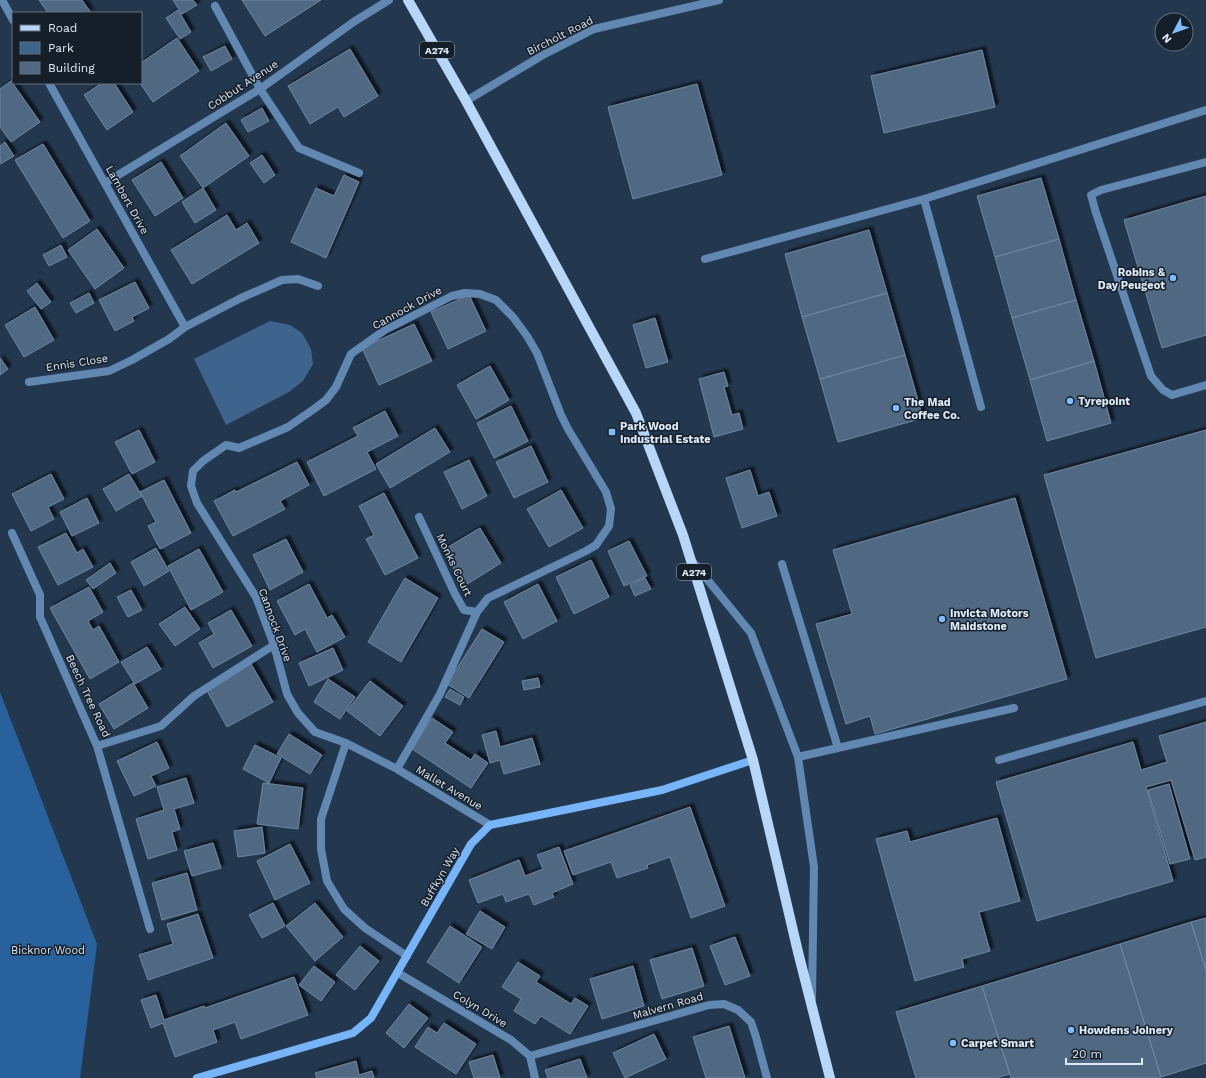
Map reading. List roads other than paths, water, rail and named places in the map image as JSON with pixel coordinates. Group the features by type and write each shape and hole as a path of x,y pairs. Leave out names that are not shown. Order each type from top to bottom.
{"main road":[{"name":"A274","path":"408,0 466,101 636,413 683,535 753,760 830,1078"}],"street":[{"path":"2,0 12,18"},
{"name":"Cobbut Avenue","path":"105,182 260,89 355,21 389,0"},
{"name":"Bircholt Road","path":"466,101 543,55 594,29 719,0"},
{"path":"215,6 260,89 299,148 359,173"},
{"name":"Lambert Drive","path":"49,84 105,182 185,327"},
{"path":"705,259 924,199 1206,110"},
{"path":"1206,162 1101,190 1091,195 1151,376 1163,390 1172,395 1206,385"},
{"path":"924,199 980,407"},
{"name":"Ennis Close","path":"29,382 109,370 132,360 169,339 185,327 241,298 282,280 298,279 318,286"},
{"name":"Cannock Drive","path":"465,293 480,294 496,300 513,317 537,353 565,422 580,450 606,492 611,509 609,526 596,545 488,598 477,612 440,694 396,769 346,743 315,732 298,713 287,694 274,645 256,597 196,503 192,486 193,471 203,461 226,444 239,448 288,427 326,400 336,387 351,354 386,330 452,296 465,293"},
{"name":"Monks Court","path":"419,518 464,610 477,612"},
{"name":"Beech Tree Road","path":"12,532 40,595 40,617 97,746 161,726 194,696 274,645"},
{"path":"690,559 751,632 798,757 814,867 812,1007"},
{"path":"782,564 838,748"},
{"path":"999,760 1206,701"},
{"path":"798,757 1014,708"},
{"path":"346,743 321,819 321,849 327,881 344,909 366,928 407,956"},
{"path":"97,746 150,929"},
{"path":"490,825 662,790 753,760"},
{"name":"Mallet Avenue","path":"396,769 490,825"},
{"name":"Buffkyn Way","path":"197,1078 353,1033 371,1018 471,844 490,825"},
{"name":"Colyn Drive","path":"398,973 512,1040 530,1056"},
{"name":"Malvern Road","path":"530,1056 709,1005 724,1004 738,1010 751,1022 767,1078"},
{"path":"530,1056 535,1078"}],"place":[{"name":"Robins & Day Peugeot","path":"1173,278"},
{"name":"Tyrepoint","path":"1070,401"},
{"name":"The Mad Coffee Co.","path":"896,408"},
{"name":"Park Wood Industrial Estate","path":"612,432"},
{"name":"Invicta Motors Maidstone","path":"942,619"},
{"name":"Howdens Joinery","path":"1071,1030"},
{"name":"Carpet Smart","path":"953,1043"}],"park label":[{"name":"Bicknor Wood","path":"48,950"}]}
